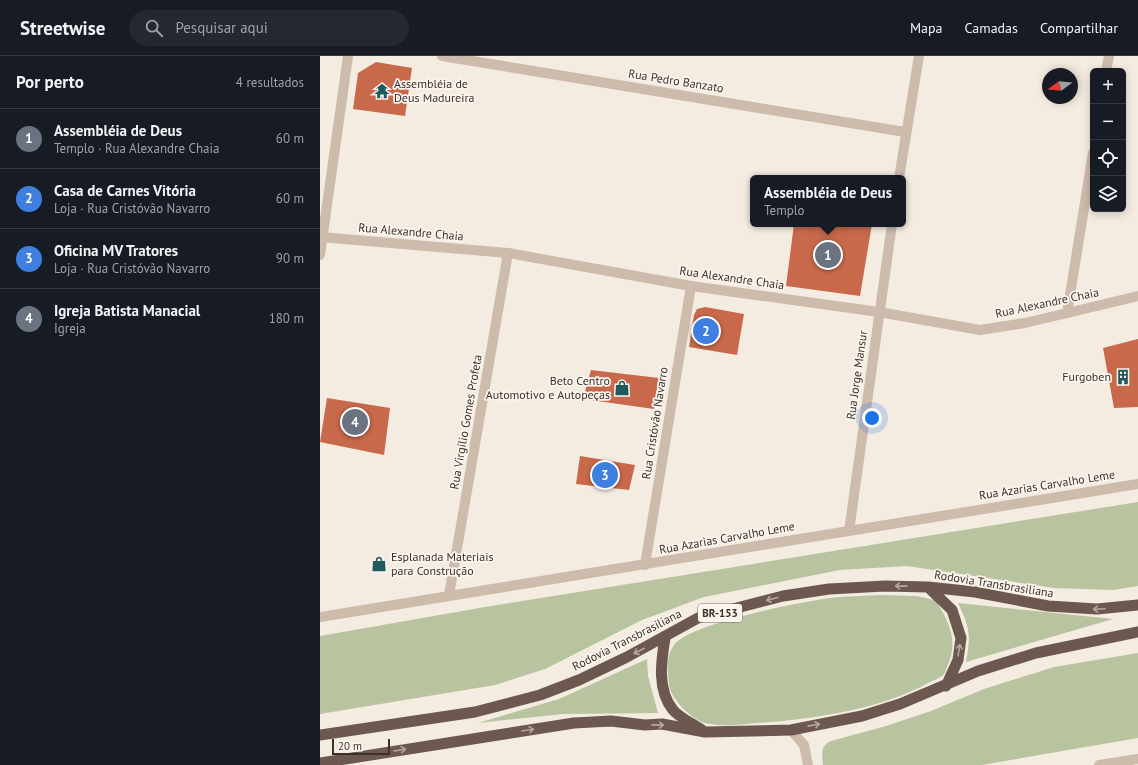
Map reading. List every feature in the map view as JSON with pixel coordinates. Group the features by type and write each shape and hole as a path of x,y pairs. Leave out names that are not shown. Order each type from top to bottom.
{"highway":[{"name":"Rodovia Transbrasiliana","path":"320,735 475,712 540,695 579,680 665,638 698,618 782,596 829,589 862,587 928,587 975,592 1048,606 1097,609 1138,604"},
{"path":"928,587 952,610 961,638 958,660 946,686"},
{"path":"320,763 574,723 611,721 645,725 662,724 705,732 791,730 862,716 900,704 946,686 978,671 1036,653 1138,632"},
{"path":"665,638 661,664 663,689 674,711 705,732"}],"street":[{"path":"320,255 348,56"},
{"name":"Rua Pedro Banzato","path":"442,56 905,132"},
{"path":"899,175 905,132 919,56"},
{"path":"1107,68 1109,56"},
{"path":"1067,313 1090,171"},
{"name":"Rua Jorge Mansur","path":"849,531 892,227"},
{"name":"Rua Alexandre Chaia","path":"322,237 508,253 691,286 879,312 980,330 1067,313 1138,296"},
{"name":"Rua Virgílio Gomes Profeta","path":"449,595 508,253"},
{"name":"Rua Cristóvão Navarro","path":"645,565 691,286"},
{"name":"Rua Azarias Carvalho Leme","path":"320,617 1138,484"},
{"path":"791,730 804,745 808,765"},
{"path":"1099,765 1138,758"}],"green space":[{"path":"1138,502 1138,586 1113,590 1054,588 907,566 840,570 704,597 642,620 545,669 495,685 320,714 320,636 485,607"},
{"path":"881,595 916,596 935,600 948,622 952,637 952,654 944,674 941,677 891,699 846,712 799,719 737,725 705,723 694,718 683,708 671,691 669,685 668,660 671,650 674,645 684,637 701,629 747,615 796,604 830,598"},
{"path":"958,603 1113,619 966,662 969,638 965,619"},
{"path":"1138,653 1138,738 982,765 823,765 823,748 831,741 886,726 931,711 984,689 1054,667"},
{"path":"647,659 648,676 658,713 563,714 478,723 559,699"}],"building":[{"name":"Assembléia de Deus Madureira","path":"376,62 412,68 405,116 353,109 358,73"},
{"path":"794,227 872,227 860,296 786,286"},
{"path":"705,307 744,314 737,355 689,347 694,315 697,309"},
{"name":"Furgoben","path":"1138,339 1138,407 1114,408 1103,348"},
{"name":"Beto Centro Automotivo e Autopeças","path":"591,370 659,378 654,409 583,399"},
{"path":"327,398 390,408 384,455 320,442"},
{"path":"580,456 635,465 629,490 576,484"}],"place":[{"name":"Assembléia de Deus Madureira","path":"382,91"},
{"name":"Assembléia de Deus","path":"828,255"},
{"name":"Casa de Carnes Vitória","path":"706,331"},
{"name":"Furgoben","path":"1123,377"},
{"name":"Beto Centro Automotivo e Autopeças","path":"622,388"},
{"name":"Igreja Batista Manacial","path":"355,422"},
{"name":"Oficina MV Tratores","path":"605,475"},
{"name":"Esplanada Materiais para Construção","path":"379,564"}]}
